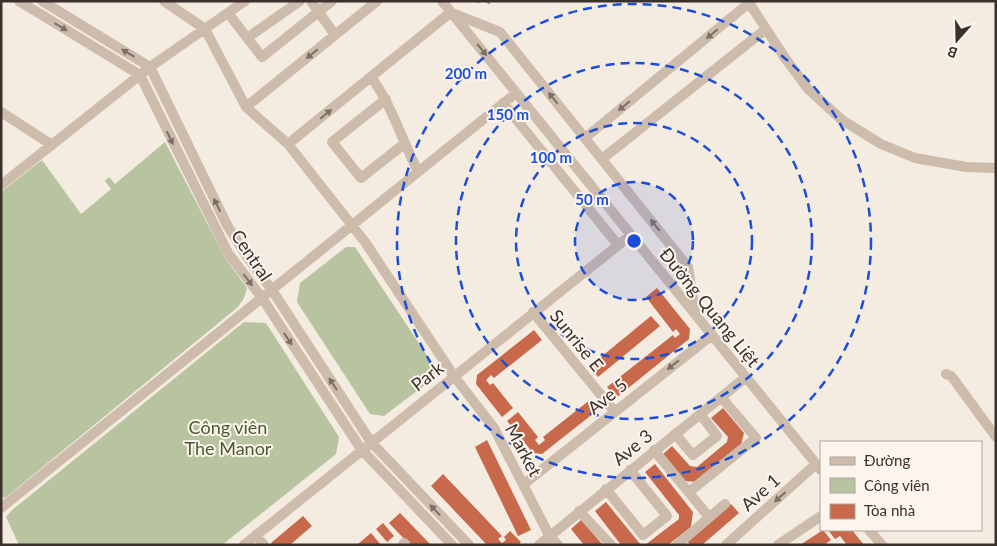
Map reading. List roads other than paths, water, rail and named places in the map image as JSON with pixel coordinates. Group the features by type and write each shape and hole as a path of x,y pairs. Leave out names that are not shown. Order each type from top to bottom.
{"street":[{"path":"19,1 140,75"},
{"path":"42,1 150,67"},
{"path":"164,1 205,29 246,107 377,1"},
{"path":"1,185 150,67 245,1"},
{"path":"247,38 300,1"},
{"path":"311,1 335,35"},
{"path":"228,13 262,57 332,1"},
{"name":"Đường Quang Liệt","path":"442,1 818,467"},
{"path":"585,138 749,2 808,89 842,120 881,144 915,158 966,167 996,168"},
{"path":"288,144 451,12 500,32 688,267 696,314"},
{"path":"602,159 766,29"},
{"name":"Central","path":"150,67 227,225 248,258 272,290 371,442 469,545"},
{"name":"Central","path":"140,75 228,253 262,298 361,449 452,545"},
{"path":"371,77 386,99 404,144 418,171"},
{"path":"1,508 351,224 516,93"},
{"path":"386,99 332,142 361,178 404,144"},
{"path":"503,103 618,245"},
{"name":"Market","path":"246,107 288,144 365,242 454,376 494,428 549,536 558,545"},
{"path":"1,112 52,145"},
{"name":"Park","path":"244,545 361,449 631,235"},
{"name":"Sunrise E","path":"533,312 614,411"},
{"name":"Ave 5","path":"524,484 712,335"},
{"path":"946,374 955,381 996,437"},
{"name":"Ave 3","path":"539,545 746,377"},
{"path":"689,492 756,438 721,397"},
{"path":"675,434 693,455 711,441 717,436 700,414"},
{"path":"654,450 709,517"},
{"name":"Ave 1","path":"726,545 818,467"},
{"path":"606,489 643,535 667,516 630,470"},
{"path":"677,545 725,504"},
{"path":"579,511 611,545"},
{"path":"778,545 820,517"},
{"path":"870,531 882,545"},
{"path":"256,535 264,545"}],"park label":[{"name":"Công viên The Manor","path":"228,437"}]}
